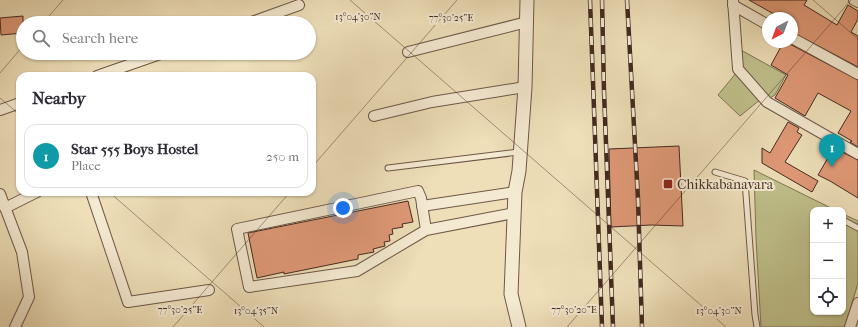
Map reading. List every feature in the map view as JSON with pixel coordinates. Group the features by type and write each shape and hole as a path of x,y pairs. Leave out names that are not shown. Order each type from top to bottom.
{"street":[{"path":"519,327 511,294 515,192 525,87 527,0"},
{"path":"854,0 858,2"},
{"path":"733,3 762,21"},
{"path":"733,3 738,69 767,102 858,154"},
{"path":"270,16 299,6"},
{"path":"408,52 527,22"},
{"path":"798,41 858,74"},
{"path":"108,72 143,60"},
{"path":"374,116 432,102 525,87"},
{"path":"0,110 16,104"},
{"path":"426,230 421,198 418,191 412,191 237,229 249,287 357,271 426,230 514,213"},
{"path":"422,206 515,192"},
{"path":"0,194 22,252 29,297 15,327"},
{"path":"5,208 29,196"},
{"path":"92,196 128,302 209,290"},
{"path":"850,327 858,303"}],"lane":[{"path":"388,168 520,152"},
{"path":"715,172 745,181 757,327"},
{"path":"846,222 858,228"}],"green space":[{"path":"739,49 786,75 775,95 768,99 741,68"},
{"path":"737,72 761,99 740,116 718,95"},
{"path":"754,170 829,207 810,207 810,315 846,315 846,215 858,221 858,283 845,327 761,327"}],"building":[{"path":"749,0 807,0 804,5 837,25 848,5 858,11 858,19 851,32 858,36 858,67 798,35 798,12 770,12"},
{"path":"16,17 16,34 1,35 0,18"},
{"path":"780,48 797,48 858,80 858,147 850,142 852,141 838,133 851,111 818,93 805,116 775,98 788,75 771,65"},
{"path":"788,122 799,128 797,132 802,135 785,162 818,181 812,192 762,163 762,148 770,153"},
{"path":"679,146 683,226 651,225 611,227 609,149"},
{"path":"838,150 858,160 858,198 818,175 829,156"},
{"path":"408,201 413,222 402,224 403,227 392,229 393,234 389,235 390,241 384,242 385,246 373,249 374,252 358,255 358,259 257,278 248,233"}],"railway":[{"path":"590,0 602,327"},
{"path":"602,0 613,327"},
{"path":"627,0 638,199 642,327"}],"place":[{"name":"Star 555 Boys Hostel","path":"832,167"},
{"name":"Chikkabanavara","path":"668,184"}]}
